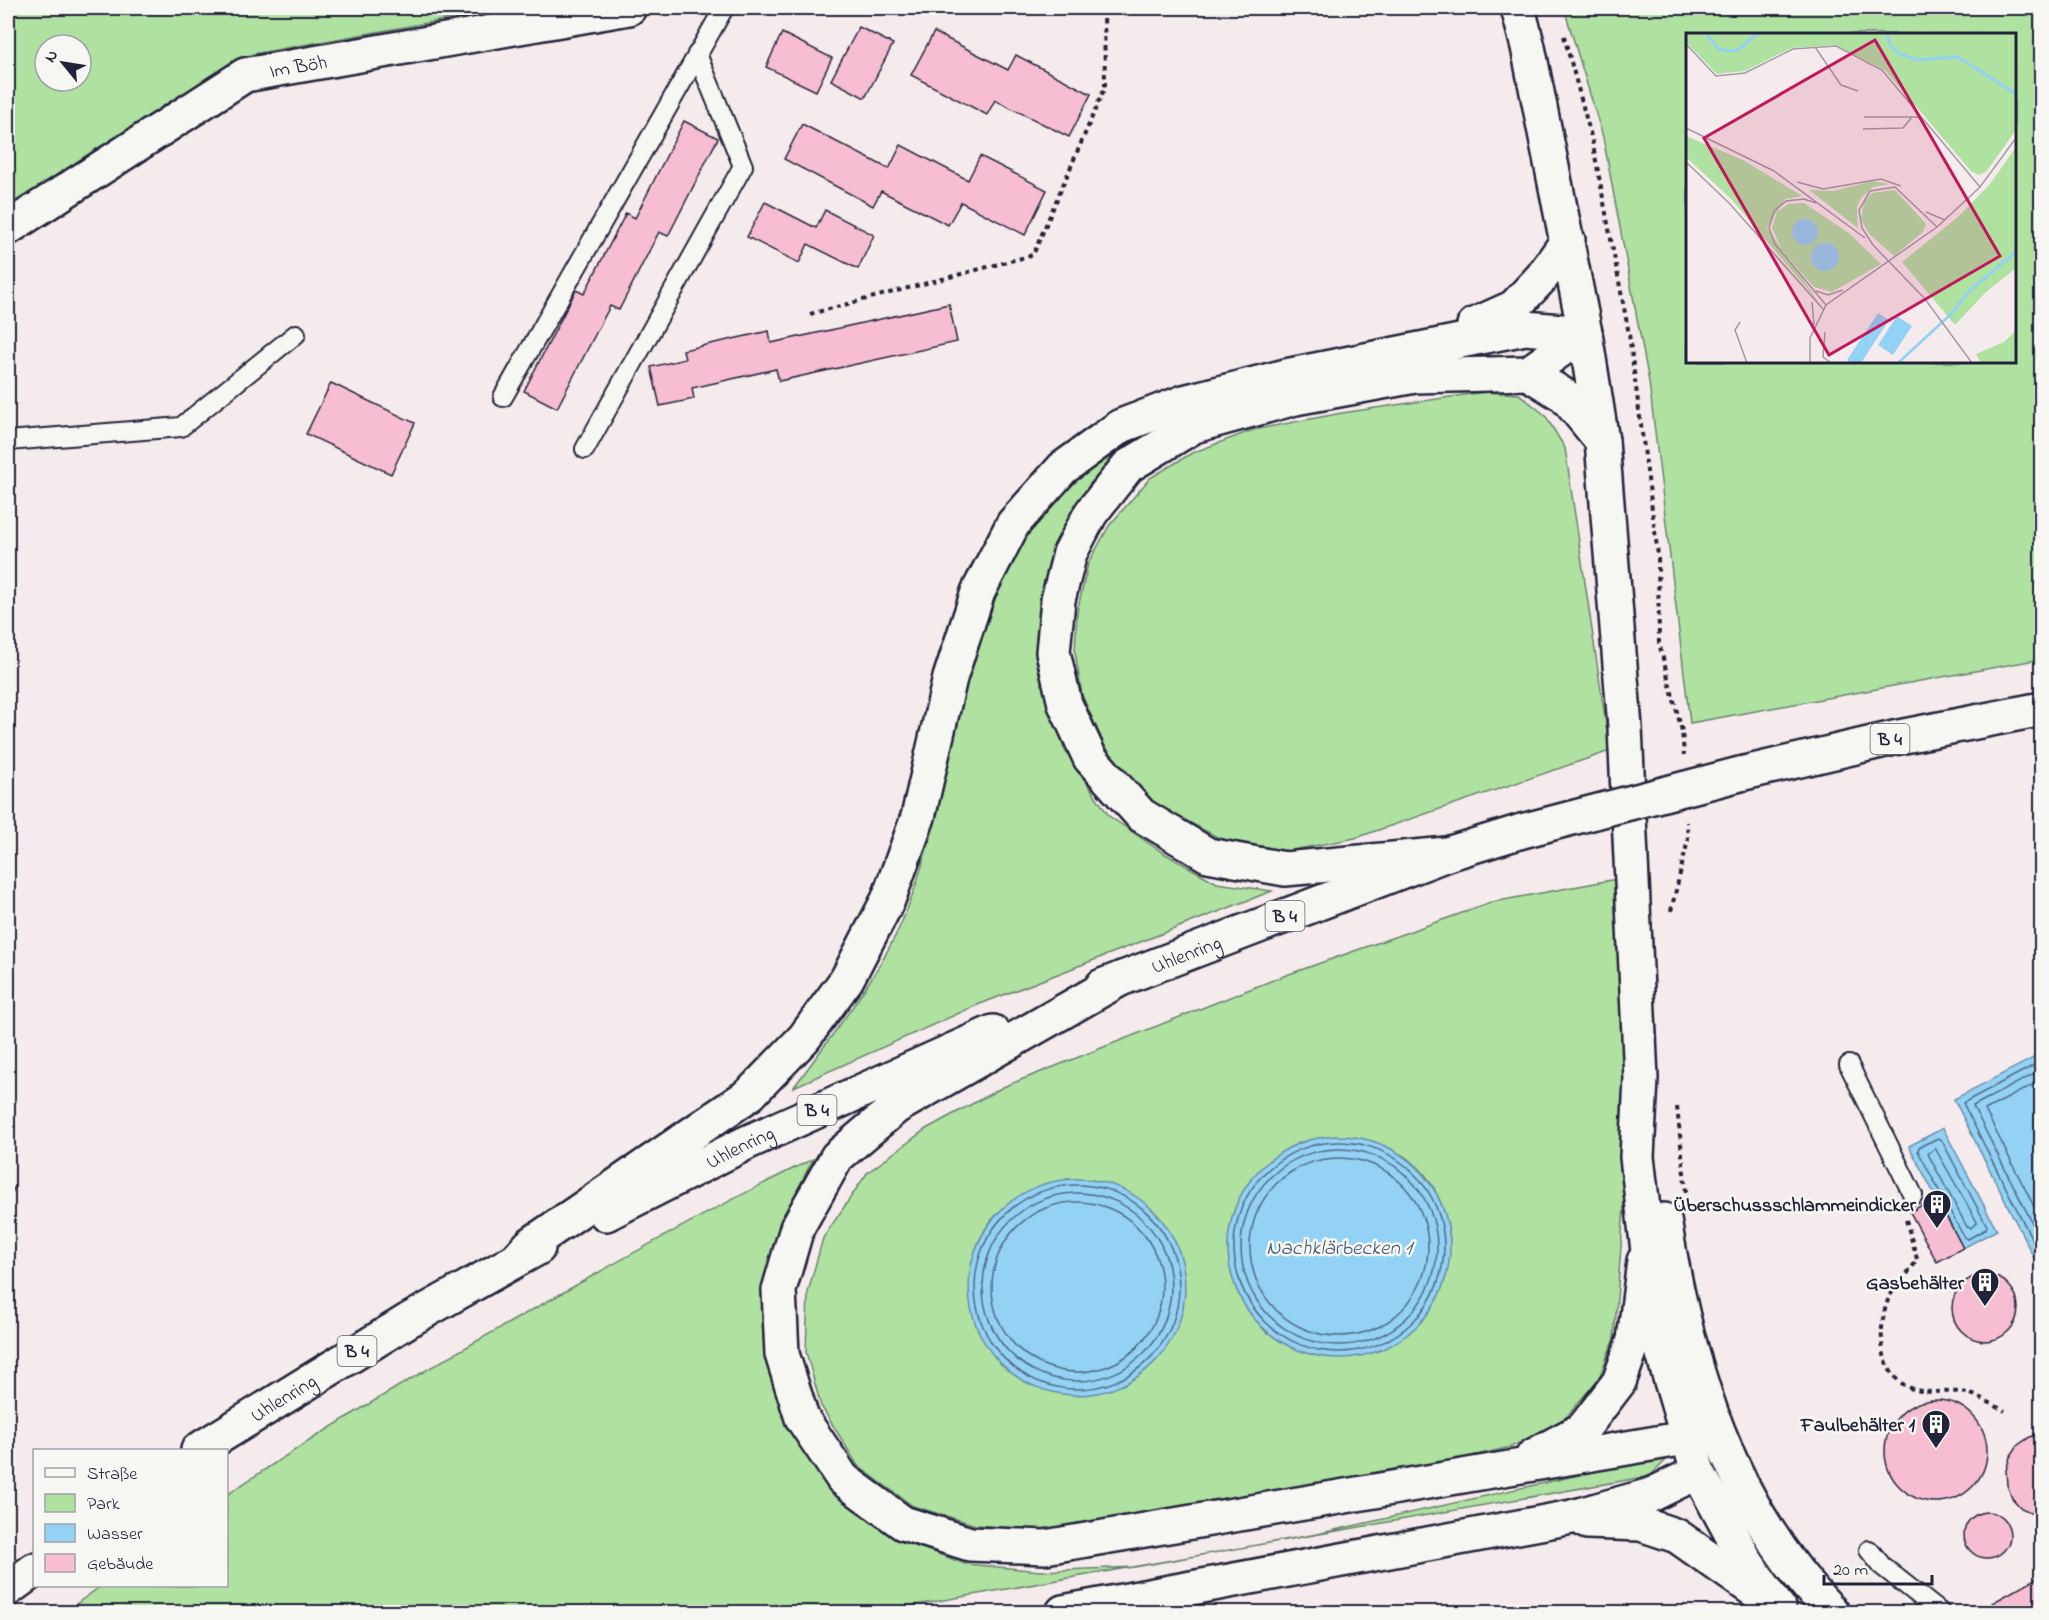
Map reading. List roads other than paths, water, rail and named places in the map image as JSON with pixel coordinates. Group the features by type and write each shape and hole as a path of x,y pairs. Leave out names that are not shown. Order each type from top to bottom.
{"main road":[{"name":"Im Böh","path":"8,228 245,75 629,8"},
{"path":"1518,8 1568,240 1602,441 1624,728 1641,1079 1637,1157 1648,1258 1663,1354 1686,1438 1698,1472 1747,1563 1781,1610"},
{"path":"1435,344 1514,306 1542,277 1568,240"},
{"path":"519,1257 531,1244 750,1094 804,1038 847,979 888,900 918,817 950,678 978,592 1013,525 1063,468 1121,426 1184,402 1286,376 1435,344 1525,328 1585,333"},
{"path":"1447,854 1285,869 1209,855 1140,815 1090,758 1065,704 1053,652 1058,600 1070,553 1091,513 1128,466 1194,426 1295,398 1415,376 1528,373 1585,333"},
{"path":"1528,373 1564,396 1602,441"},
{"name":"B 4","path":"1447,854 1522,831 1740,774 1894,738 2042,709"},
{"name":"Uhlenring","path":"200,1449 388,1332 519,1257 766,1133 932,1057 1122,978 1447,854"},
{"path":"1122,978 896,1107 837,1157 796,1228 779,1290 782,1354 802,1418 843,1479 903,1522 970,1544 1045,1547 1686,1438 1721,1444"},
{"path":"1641,1079 1670,1256 1691,1348 1721,1444 1774,1544 1803,1584 1832,1612"},
{"path":"1508,1469 1583,1429 1619,1382 1634,1340 1644,1261 1648,1258"},
{"path":"1063,1612 1572,1517 1651,1495 1698,1472 1721,1444"},
{"path":"1572,1517 1586,1522 1641,1524 1677,1536 1781,1610"},
{"path":"8,1589 33,1571"}],"lane":[{"path":"503,397 724,8"},
{"path":"585,449 743,166 697,54"},
{"path":"8,441 181,427 297,334"},
{"path":"1849,1065 1913,1195"},
{"path":"1869,1550 1882,1566 1940,1612"}],"water":[{"path":"2041,1054 2041,1272 1954,1099"},
{"path":"1943,1128 1997,1230 1963,1248 1909,1146"},
{"name":"Nachklärbecken 1","path":"1328,1136 1350,1136 1382,1144 1418,1168 1442,1204 1448,1225 1450,1247 1448,1269 1442,1290 1418,1326 1382,1350 1350,1358 1328,1358 1296,1350 1260,1326 1236,1290 1228,1258 1228,1236 1236,1204 1260,1168 1296,1144"},
{"path":"1077,1179 1098,1181 1128,1192 1153,1211 1172,1236 1183,1266 1185,1287 1183,1308 1172,1338 1153,1363 1128,1382 1098,1393 1077,1395 1056,1393 1026,1382 1001,1363 982,1338 971,1308 969,1287 971,1266 982,1236 1001,1211 1026,1192 1056,1181"}],"place":[{"name":"Überschussschlammeindicker","path":"1937,1230"},
{"name":"Gasbehälter","path":"1985,1308"},
{"name":"Faulbehälter 1","path":"1936,1450"}]}
